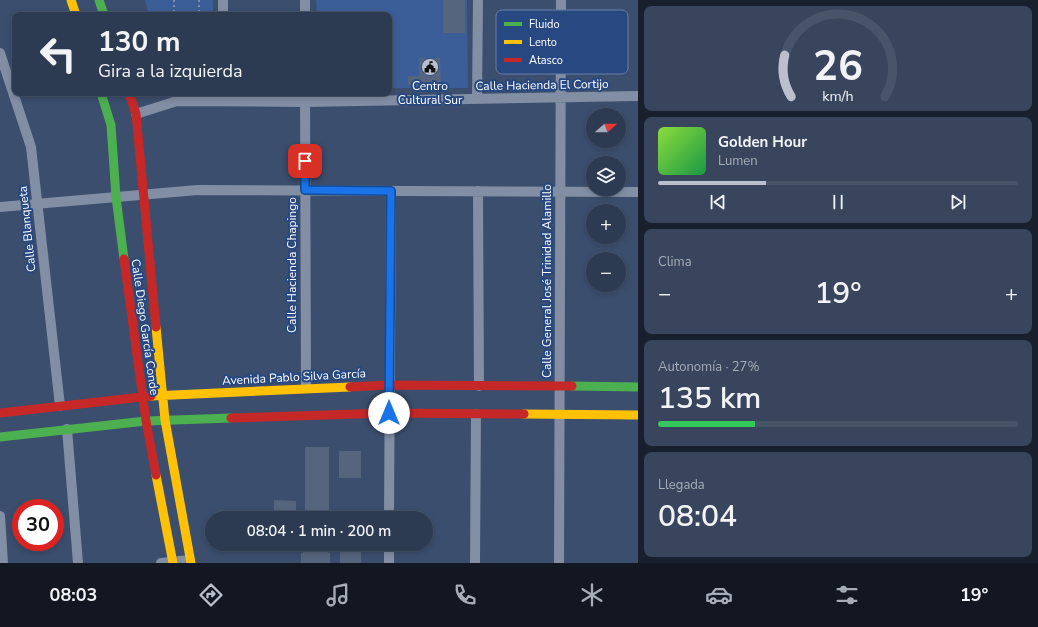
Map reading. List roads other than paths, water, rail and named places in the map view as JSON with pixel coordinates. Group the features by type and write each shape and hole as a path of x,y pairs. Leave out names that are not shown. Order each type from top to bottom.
{"main road":[{"path":"71,0 75,12"},
{"path":"99,0 103,12"},
{"name":"Calle Diego García Conde","path":"102,96 111,125 116,197 146,421 173,562"},
{"name":"Calle Diego García Conde","path":"130,96 136,114 165,420 191,562"},
{"name":"Avenida Pablo Silva García","path":"0,413 163,395 306,388 389,385 638,387"},
{"path":"0,437 165,420 389,413 638,415"}],"street":[{"path":"223,0 223,12"},
{"path":"305,0 305,12"},
{"path":"477,99 478,0"},
{"name":"Calle Blanqueta","path":"0,53 12,89"},
{"name":"Calle General José Trinidad Alamillo","path":"559,563 561,74"},
{"name":"Calle Blanqueta","path":"14,96 31,147 60,406"},
{"name":"Calle Hacienda El Cortijo","path":"136,114 177,100 221,98 305,97 477,99 638,96"},
{"name":"Calle Hacienda Chapingo","path":"305,97 306,388"},
{"path":"0,207 198,190 638,192"},
{"path":"389,511 391,191"},
{"path":"478,191 479,386"},
{"path":"475,563 476,414"},
{"path":"67,429 78,563"},
{"path":"0,516 3,563"},
{"path":"389,551 389,563"},
{"path":"160,563 191,562"}],"place":[{"name":"Centro Cultural Sur","path":"430,67"}]}
